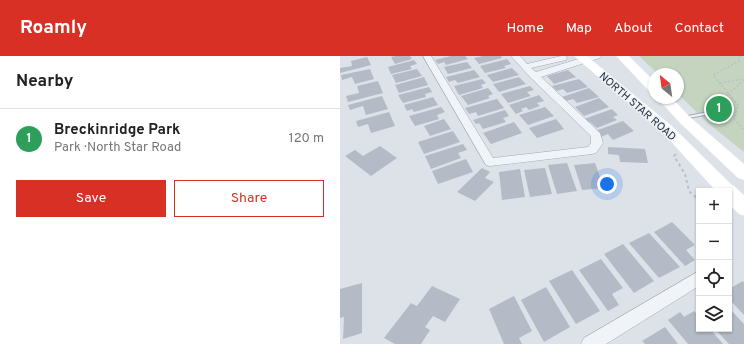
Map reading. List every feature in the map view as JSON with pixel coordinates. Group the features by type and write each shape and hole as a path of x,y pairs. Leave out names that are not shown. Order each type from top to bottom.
{"main road":[{"path":"622,56 648,82"},
{"name":"NORTH STAR ROAD","path":"588,57 668,130 686,155 723,188"},
{"name":"NORTH STAR ROAD","path":"670,104 744,174"},
{"name":"NORTH STAR ROAD","path":"732,196 744,207"}],"street":[{"path":"427,56 490,162 592,150 597,143 596,135 534,76 516,56"},
{"path":"525,67 570,56"},
{"path":"534,76 588,57"},
{"path":"550,61 557,68"},
{"path":"590,344 696,280"}],"lane":[{"path":"684,118 708,113"}],"path":[{"path":"740,56 739,62 713,75 738,105 734,119 744,130"},
{"path":"720,83 744,80"},
{"path":"708,113 744,80"},
{"path":"686,155 675,154 674,156 685,174 689,191 696,197"}],"green space":[{"path":"639,56 744,56 744,152 709,124 684,100 684,68 652,68"}],"building":[{"path":"410,56 412,59 395,64 391,57"},
{"path":"451,56 465,56 468,59 446,65 444,62 438,64 435,60"},
{"path":"483,56 501,56 502,58 479,64 474,58"},
{"path":"367,57 371,65 340,73 340,68 352,66 351,61"},
{"path":"507,59 511,64 504,66 506,68 485,73 480,66"},
{"path":"414,60 417,64 410,66 412,69 391,74 388,67"},
{"path":"467,62 472,68 448,74 444,67"},
{"path":"512,68 519,75 493,82 487,75"},
{"path":"370,69 374,79 355,84 352,77 342,80 341,75"},
{"path":"417,69 422,76 396,83 392,75"},
{"path":"474,70 480,77 458,83 455,80 449,82 446,77"},
{"path":"568,70 576,77 554,84 547,76"},
{"path":"424,77 428,85 399,93 395,85"},
{"path":"519,77 526,84 499,92 493,84"},
{"path":"482,79 486,83 481,85 483,88 459,95 454,86"},
{"path":"579,79 588,87 567,93 563,89 557,91 552,86"},
{"path":"378,81 383,93 348,102 346,96 359,93 357,86"},
{"path":"530,86 534,90 527,92 531,96 508,103 501,94"},
{"path":"429,87 432,92 425,94 426,97 403,103 398,95"},
{"path":"488,88 493,94 488,96 490,98 468,105 461,96"},
{"path":"589,88 599,97 577,103 573,99 566,101 562,97"},
{"path":"539,95 544,101 537,103 540,106 529,110 526,107 521,109 523,111 516,114 509,105"},
{"path":"382,96 388,109 366,115 363,106 350,110 348,105"},
{"path":"433,97 438,105 414,112 412,109 407,111 404,105"},
{"path":"599,98 609,107 584,116 575,107"},
{"path":"497,99 504,108 478,116 476,112 469,114 465,108"},
{"path":"441,107 445,112 437,115 439,119 415,126 409,116"},
{"path":"545,107 554,116 528,125 519,115"},
{"path":"612,109 618,115 613,117 617,120 597,128 584,119"},
{"path":"505,110 509,116 503,118 506,122 483,129 479,123 476,124 473,120"},
{"path":"389,112 395,126 371,133 368,124 358,127 356,121"},
{"path":"444,119 451,129 430,136 424,126"},
{"path":"556,119 564,129 537,138 529,128"},
{"path":"623,121 634,131 613,140 608,134 601,137 595,131"},
{"path":"514,122 522,133 491,144 483,133"},
{"path":"453,131 460,142 424,154 418,142"},
{"path":"463,144 467,150 458,153 461,158 431,169 425,156"},
{"path":"380,146 397,158 371,176 345,156 355,150 363,156"},
{"path":"608,147 645,149 648,163 620,162 619,155 608,154"},
{"path":"466,159 473,172 438,184 432,171"},
{"path":"567,163 577,191 557,194 548,165"},
{"path":"595,163 604,188 582,190 574,165"},
{"path":"482,168 490,172 485,178 494,182 475,201 457,192"},
{"path":"545,168 552,194 530,197 524,170"},
{"path":"520,169 525,197 502,200 499,172"},
{"path":"672,222 695,245 686,250 695,260 685,266 654,232"},
{"path":"649,233 680,267 659,278 629,243"},
{"path":"623,244 654,281 634,293 604,254"},
{"path":"601,259 623,288 612,294 619,305 608,311 579,270"},
{"path":"572,270 600,311 576,324 549,281"},
{"path":"743,281 744,283 744,315 732,302 732,287"},
{"path":"362,283 362,333 343,339 344,317 340,318 340,289"},
{"path":"432,286 460,299 445,322 433,316 425,327 430,330 421,344 395,344 384,338 411,303 417,306"},
{"path":"546,287 570,327 544,342 521,300"},
{"path":"514,296 532,331 519,338 522,344 504,344 489,309"},
{"path":"694,311 696,313 696,332 713,332 723,344 688,344 668,320 680,312 684,317"},
{"path":"732,311 744,324 744,344 729,344 718,332 732,332"},
{"path":"665,327 678,344 645,344 642,341"}],"place":[{"name":"Breckinridge Park","path":"719,109"}]}
